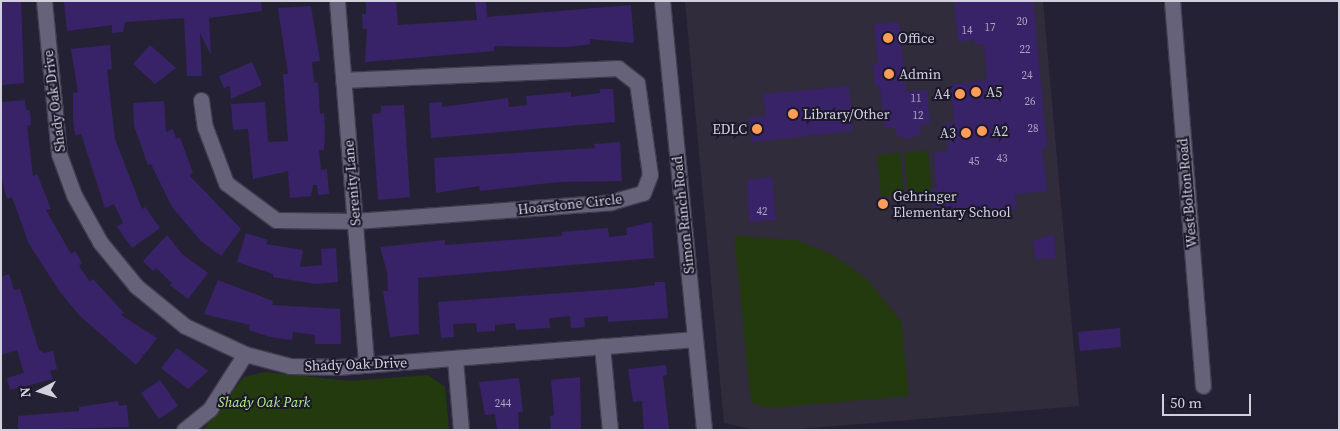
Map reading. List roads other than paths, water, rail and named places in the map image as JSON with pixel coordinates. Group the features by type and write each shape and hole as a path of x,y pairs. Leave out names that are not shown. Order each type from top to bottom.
{"street":[{"name":"Shady Oak Drive","path":"44,1 59,154 74,195 100,242 136,286 185,326 245,354 290,366 366,365 695,339"},
{"name":"Serenity Lane","path":"337,1 366,365"},
{"name":"Simon Ranch Road","path":"662,1 704,430"},
{"name":"West Bolton Road","path":"1172,1 1203,386"},
{"name":"Hoarstone Circle","path":"343,80 618,68 637,82 650,175 643,193 611,202 355,221"},
{"path":"201,100 205,128 226,183 276,220 355,221"},
{"path":"602,346 610,430"},
{"path":"184,430 210,409 245,354"},
{"path":"455,359 461,430"}],"place":[{"name":"Office","path":"888,38"},
{"name":"Admin","path":"889,74"},
{"name":"A5","path":"976,92"},
{"name":"A4","path":"960,94"},
{"name":"Library/Other","path":"793,114"},
{"name":"EDLC","path":"757,129"},
{"name":"A2","path":"982,131"},
{"name":"A3","path":"966,133"},
{"name":"Gehringer Elementary School","path":"883,204"}],"park label":[{"name":"Shady Oak Park","path":"264,402"}]}
